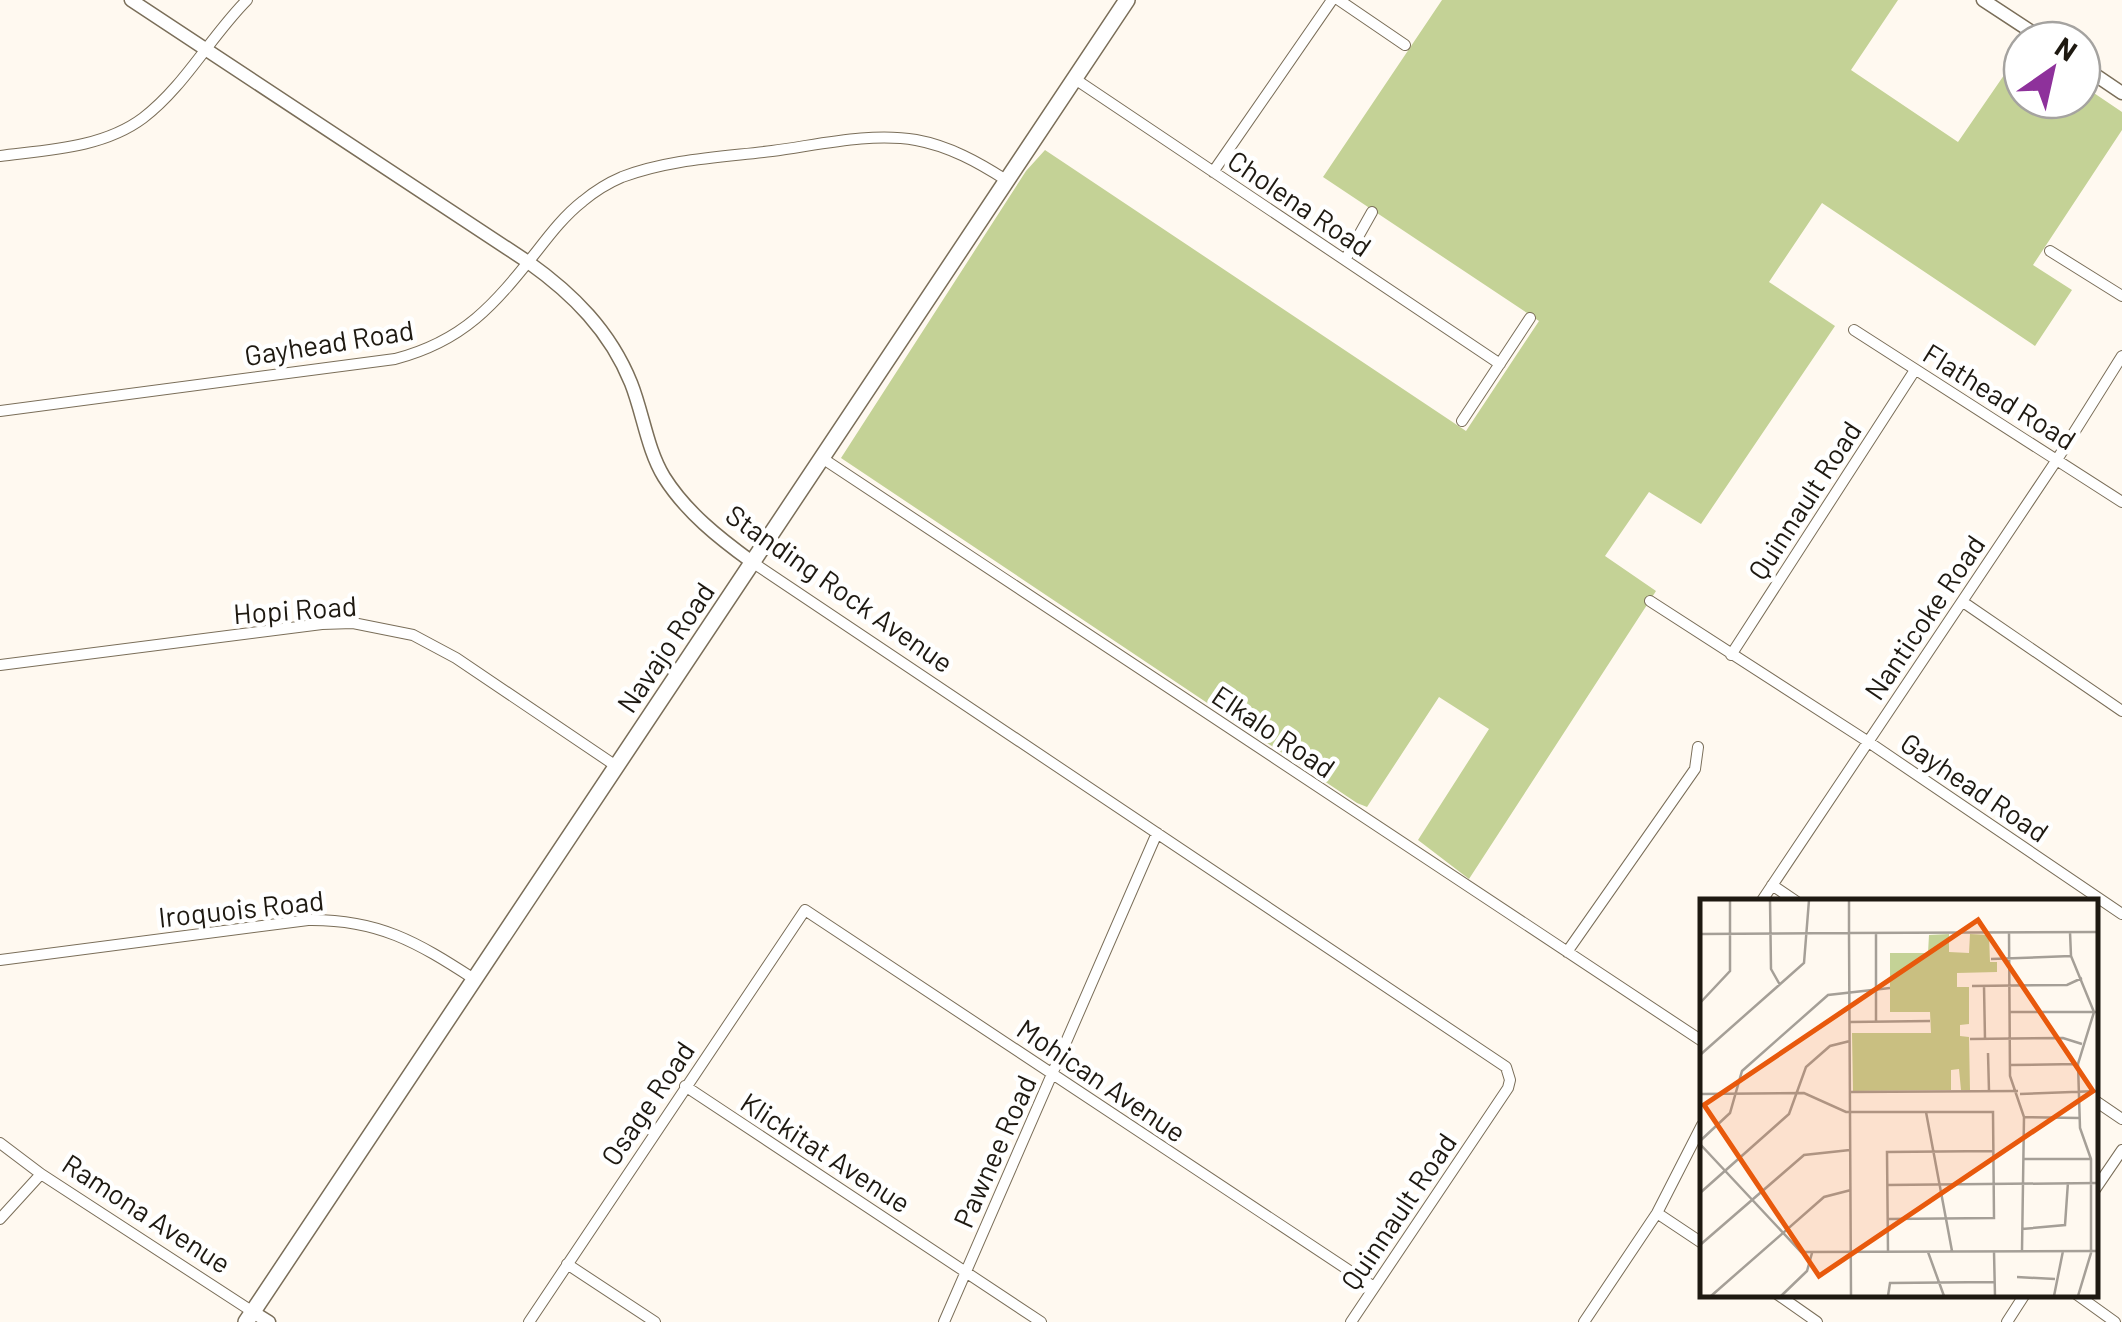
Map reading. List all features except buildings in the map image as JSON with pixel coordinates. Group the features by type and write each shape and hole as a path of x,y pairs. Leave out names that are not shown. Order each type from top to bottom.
{"main road":[{"name":"Navajo Road","path":"249,1317 1127,0"}],"street":[{"name":"Standing Rock Avenue","path":"132,0 528,262 570,295 611,343 631,384 661,472 698,520 752,562 1498,1060 1509,1074"},
{"path":"0,156 70,147 109,136 142,119 247,0"},
{"path":"1213,172 1336,0 1405,45"},
{"path":"1984,0 2014,20"},
{"name":"Cholena Road","path":"1074,80 1500,364"},
{"name":"Gayhead Road","path":"0,411 375,362 417,353 472,324 497,300 560,222 601,188 623,177 676,163 884,138 938,146 1006,180"},
{"path":"1345,260 1372,212"},
{"path":"2050,251 2122,296"},
{"path":"1462,420 1530,318"},
{"name":"Flathead Road","path":"1854,330 2122,502"},
{"name":"Nanticoke Road","path":"1763,899 2122,356"},
{"name":"Quinnault Road","path":"1731,655 1915,370"},
{"name":"Elkalo Road","path":"822,458 1700,1040"},
{"name":"Gayhead Road","path":"1650,600 2122,914"},
{"path":"1962,602 2122,711"},
{"name":"Hopi Road","path":"0,665 322,624 353,622 384,627 414,635 456,658 616,766"},
{"path":"1567,952 1695,769 1698,747"},
{"name":"Pawnee Road","path":"944,1322 1157,833"},
{"path":"1772,886 1792,899"},
{"name":"Mohican Avenue","path":"805,910 1374,1287"},
{"name":"Osage Road","path":"529,1322 805,910"},
{"name":"Iroquois Road","path":"0,960 308,920 336,920 362,922 392,932 474,979"},
{"name":"Quinnault Road","path":"1351,1322 1508,1088 1509,1074"},
{"name":"Klickitat Avenue","path":"685,1086 1041,1322"},
{"path":"2097,1102 2122,1118"},
{"path":"1584,1322 1657,1213 1700,1129"},
{"name":"Ramona Avenue","path":"0,1142 249,1317 269,1322"},
{"path":"2097,1187 2122,1150"},
{"path":"0,1219 41,1174"},
{"path":"1657,1213 1700,1242"},
{"path":"567,1264 654,1322"},
{"path":"1780,1297 1800,1317 1817,1322"},
{"path":"2007,1322 2023,1297"},
{"path":"2080,1297 2115,1322"}],"green space":[{"path":"1442,0 1898,0 1851,70 1958,142 2002,78 2002,120 2102,120 2102,98 2122,112 2122,130 2033,265 2072,290 2035,346 1822,203 1769,282 1835,326 1701,524 1649,492 1605,556 1656,591 1469,879 1418,840 1489,729 1439,697 1367,807 1357,803 841,458 1026,171 1045,150 1466,431 1539,321 1323,177"}]}
